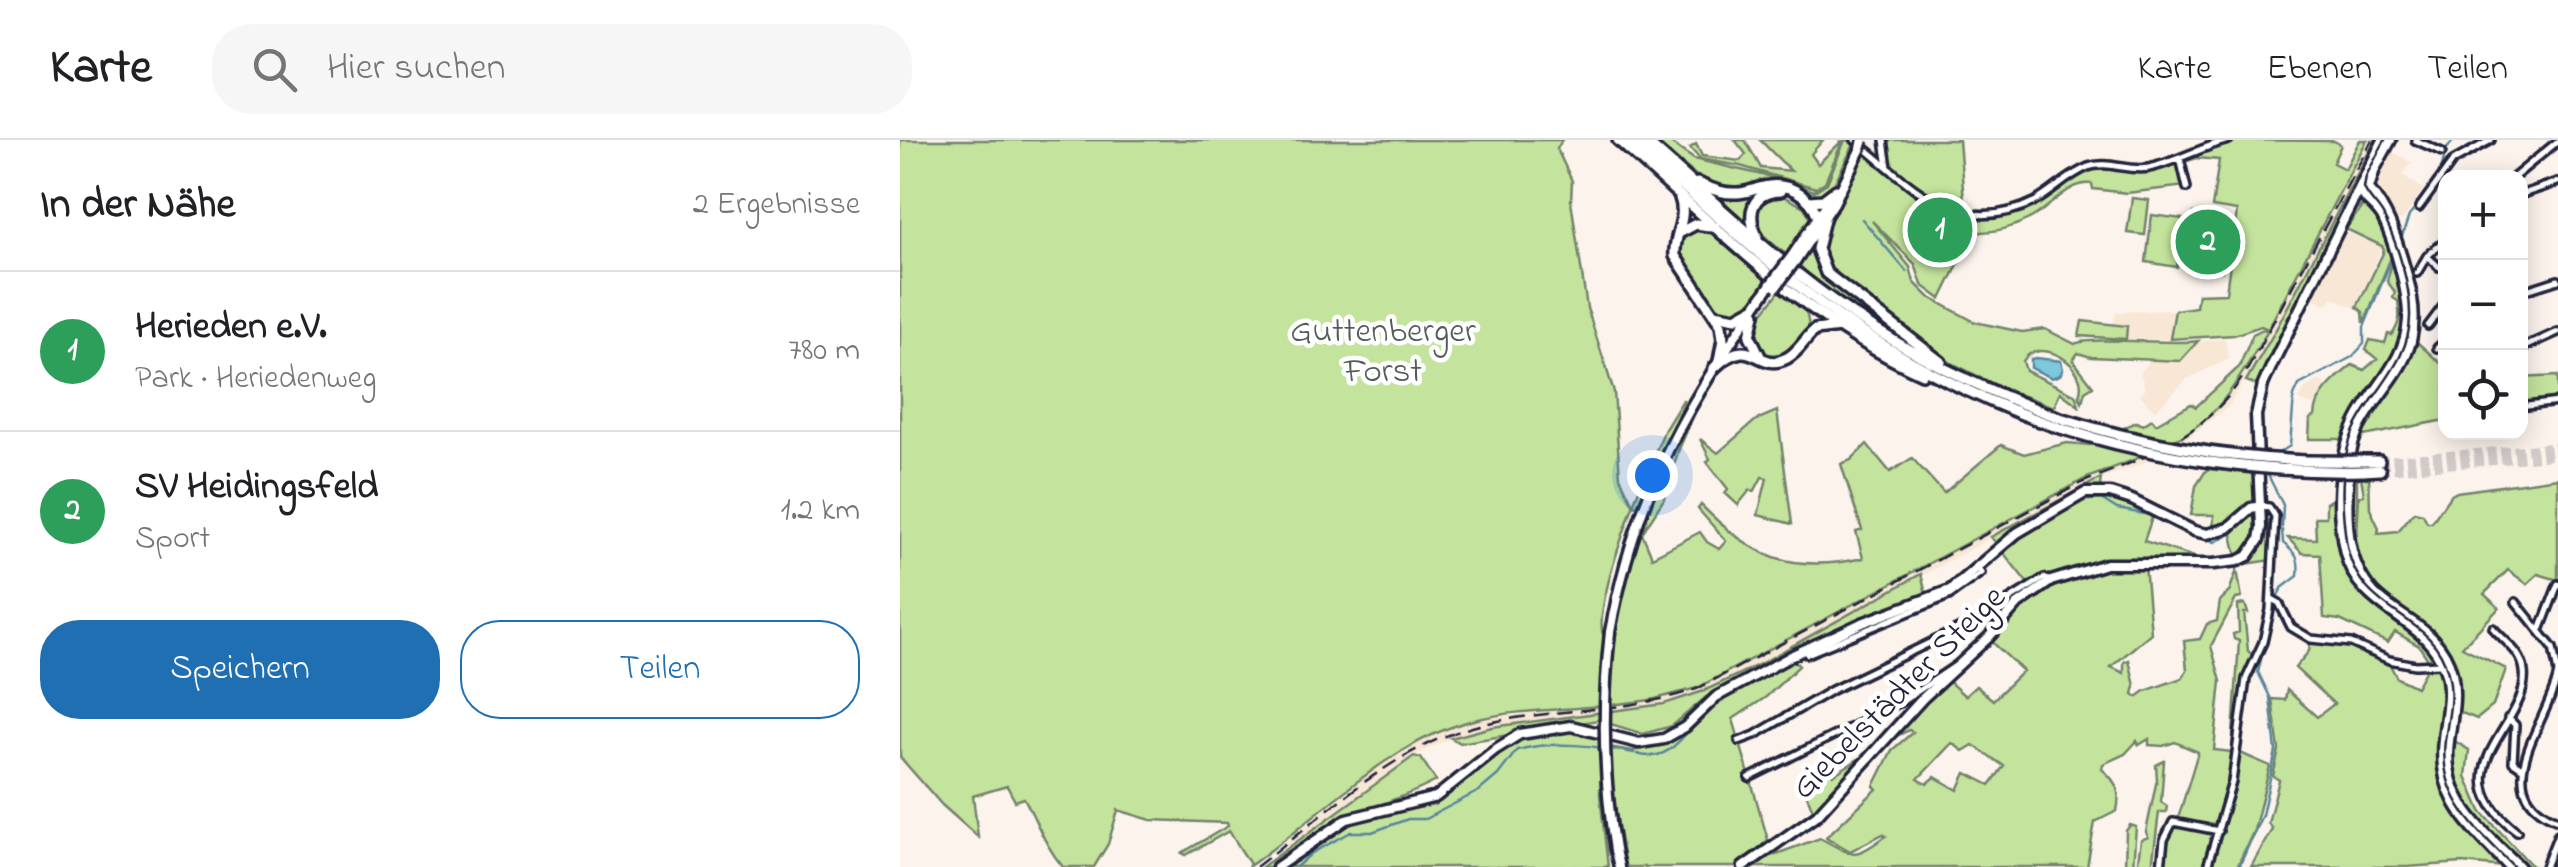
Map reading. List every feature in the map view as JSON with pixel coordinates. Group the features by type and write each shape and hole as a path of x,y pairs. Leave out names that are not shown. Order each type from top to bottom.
{"highway":[{"path":"1618,140 1802,299 1842,328 1894,362 1952,378"},
{"path":"1631,140 1812,296 1884,346 1952,378 2058,422 2137,440 2218,454 2380,466"},
{"path":"1644,140 1761,242 1856,316 1952,378"},
{"path":"1690,180 1730,193 1780,186 1806,202 1818,224 1817,249 1826,273 1952,378"},
{"path":"1673,188 1684,208 1674,250 1723,336 1717,364"},
{"path":"1761,242 1750,217 1753,204 1760,197 1780,191 1806,202 1820,201 1836,190"},
{"path":"1678,233 1700,224 1718,228"},
{"path":"1802,299 1811,317 1810,334"},
{"path":"1712,312 1732,319 1754,312 1750,336 1762,358"},
{"path":"1717,364 1737,351 1776,361 1789,358 1810,334 1826,326 1842,328"}],"main road":[{"path":"1277,867 1347,819 1436,797 1520,734 1571,726 1640,743 1664,739 1686,727 1716,698 1793,655 1950,590 2017,533 2085,493 2110,493 2132,500 2194,531 2208,534 2228,528 2251,508 2260,506 2258,403 2361,182 2387,140"},
{"path":"2342,224 2365,194 2387,140"},
{"path":"1619,867 1608,807 1605,746 1610,632 1626,557 1651,483 1678,427 1730,345 1818,224 1858,144"},
{"path":"1818,224 1858,144"},
{"path":"2361,182 2365,194 2387,210 2413,298 2411,341 2353,445 2347,500 2351,550 2360,574 2376,595 2424,628 2443,650 2454,682 2448,750 2452,788 2468,815 2520,867"},
{"path":"2352,201 2365,194"},
{"path":"2398,255 2408,312 2405,339 2386,378 2358,416 2346,444 2340,486 2344,549 2366,593 2419,632 2438,653 2448,689 2442,762 2448,792 2458,812 2509,867"},
{"name":"Giebelstädter Steige","path":"1743,867 1817,815 1882,741 2018,604 2051,581 2106,564 2181,566 2238,561 2254,548 2260,533 2260,506"}],"street":[{"path":"1884,140 1888,166"},
{"path":"1858,144 1936,204 1964,215 1983,216 2038,200 2066,178 2094,165 2136,169 2228,140"},
{"path":"2415,140 2442,152"},
{"path":"2419,208 2453,162 2491,140"},
{"path":"2523,170 2558,141"},
{"path":"2180,158 2187,188"},
{"path":"2528,193 2558,182"},
{"path":"2417,273 2438,247"},
{"path":"2427,256 2438,266"},
{"path":"2528,289 2558,280"},
{"path":"2428,326 2438,313"},
{"path":"2528,345 2558,332"},
{"path":"2528,406 2558,402"},
{"path":"2206,867 2232,782 2246,678 2263,642 2272,599 2275,516 2272,510 2260,506"},
{"path":"1739,740 1975,621 2032,584 2044,578 2051,581"},
{"path":"2540,630 2558,584"},
{"path":"2272,599 2279,603 2291,627 2311,639 2351,643 2392,661 2440,664"},
{"path":"2516,602 2557,653 2558,673 2551,702 2522,768 2530,798 2544,813 2558,820"},
{"path":"2547,612 2558,616"},
{"path":"1806,654 1877,620"},
{"path":"2492,628 2520,658 2524,670 2520,696 2490,753 2485,780 2496,812 2517,832"},
{"path":"1749,778 1903,701 1947,668 1958,665"},
{"path":"2508,718 2515,726 2513,762 2522,768"},
{"path":"2160,867 2171,824 2219,831"},
{"path":"2546,867 2558,834"}],"shaded area":[{"path":"2367,140 2375,140 2273,332 2268,329"},
{"path":"2388,149 2412,162 2403,175 2423,189 2403,220 2398,221 2391,206 2373,188"},
{"path":"2344,231 2382,247 2356,308 2332,297 2328,305 2310,297"},
{"path":"2175,310 2170,339 2126,339 2127,327 2113,324 2116,312"},
{"path":"2268,331 2272,334 2270,339 2228,407 2182,442 2172,440 2203,422 2239,381"},
{"path":"2225,339 2229,359 2187,379 2155,411 2140,395 2145,388 2140,373 2151,359 2180,361 2198,341"},
{"path":"2320,380 2328,388 2315,406 2299,400 2306,387"},
{"path":"2142,456 2151,459 2101,478 1704,691 1664,704 1492,727 1451,738 1414,756 1289,847 1285,842 1380,765 1429,736 1479,719 1651,700 1697,688 2087,478"}],"green space":[{"name":"Guttenberger Forst","path":"900,140 1562,140 1557,149 1572,181 1571,201 1587,308 1614,392 1620,477 1633,504 1665,429 1685,401 1637,505 1633,506 1610,575 1602,613 1605,639 1600,706 1507,714 1445,729 1385,762 1248,867 1250,864 1229,831 1186,855 1182,853 1228,826 1227,823 1151,820 1118,810 1108,844 1094,867 1063,867 1024,798 1015,801 1007,786 973,796 978,837 942,805 900,757"},
{"path":"1654,140 1666,140 1694,159 1814,191 1827,183 1845,140 1855,142 1832,188 1816,200 1791,186 1739,191 1706,184"},
{"path":"1735,140 1745,140 1761,168 1791,171 1760,140 1823,140 1811,154 1818,164 1843,140 1825,182 1816,188 1700,159 1690,148 1696,144 1702,156 1740,161 1746,154"},
{"path":"1886,140 1959,140 1965,213 1936,202 1891,167"},
{"path":"2238,140 2334,141 2341,145 2333,163 2345,169 2360,140 2367,140 2268,329 2261,326 2234,335 2170,339 2175,310 2196,307 2198,294 2226,293 2237,211 2212,207 2219,160 2197,158 2184,162 2182,158"},
{"path":"2375,140 2381,140 2261,387 2246,381 2274,333"},
{"path":"1863,149 1932,206 1968,219 2021,210 2084,171 2101,167 2140,173 2178,162 2186,186 2127,193 2083,184 2023,222 1995,231 1974,232 1941,299 1922,285 1915,264 1872,221 1929,297 1975,322 2022,332 2045,329 2075,344 2198,341 2180,361 2078,353 2073,360 2093,386 2085,391 2082,402 2078,374 2062,357 2041,351 2023,361 2026,371 2076,395 2079,406 2060,392 2054,407 2002,388 1946,360 1827,270 1821,249 1825,232"},
{"path":"1765,189 1758,195 1750,226 1711,191"},
{"path":"1777,193 1804,207 1810,217 1787,255 1762,233 1755,220 1756,203"},
{"path":"2132,198 2149,200 2145,235 2127,233"},
{"path":"2364,201 2382,221 2392,255 2364,323 2363,312 2357,307 2384,251 2382,246 2346,229 2363,205 2355,207"},
{"path":"2193,213 2229,218 2222,271 2187,266"},
{"path":"2152,215 2183,219 2177,267 2146,262"},
{"path":"1692,228 1714,230 1770,278 1741,314 1717,313 1682,266 1677,247 1683,234"},
{"path":"1813,242 1823,274 1924,351 1857,310 1806,272 1799,265"},
{"path":"2393,259 2405,305 2403,333 2368,410 2340,451 2341,439 2309,439 2310,419 2315,416 2323,394 2339,376 2352,365 2364,370 2377,359 2366,350 2370,340 2385,343 2388,334 2395,330 2398,301 2387,281"},
{"path":"1782,288 1806,310 1809,326 1793,349 1772,356 1756,348 1753,325"},
{"path":"2082,321 2127,326 2126,339 2079,336"},
{"path":"2268,331 2224,400 2203,421 2172,442 2087,478 1697,688 1651,700 1609,705 1619,603 1638,529 1662,467 1693,406 1697,408 1664,499 1642,533 1652,557 1700,532 1719,549 1726,541 1698,509 1701,505 1738,537 1774,557 1814,564 1837,562 1863,558 1856,532 1862,530 1841,464 1867,444 1890,472 1912,458 1944,493 2001,445 2024,454 2067,443 2090,445 2136,422 2143,425 2152,419 2156,424 2191,404 2196,407 2239,367 2253,334"},
{"path":"2418,343 2438,361 2438,421 2359,437"},
{"path":"2558,376 2558,400 2528,403 2528,378"},
{"path":"1777,411 1792,524 1758,515 1767,478 1762,477 1754,492 1750,490 1738,505 1725,493 1728,489 1707,462 1710,459 1700,439 1718,453 1756,420"},
{"path":"2207,469 2256,474 2257,511 2267,510 2273,517 2272,560 2239,565 2231,530 2213,530 2214,515 2191,515 2196,486"},
{"path":"2357,476 2357,536 2359,496 2364,495 2361,477 2369,476 2370,509 2378,533 2398,531 2414,512 2432,522 2457,492 2558,478 2558,580 2538,574 2527,584 2508,570 2484,594 2499,608 2462,647 2506,669 2493,706 2477,719 2457,711 2453,740 2469,750 2466,776 2481,811 2533,867 2524,867 2472,817 2449,770 2455,709 2435,636 2387,602 2368,583 2353,549 2350,477"},
{"path":"2101,478 2099,494 2154,512 2144,541 2213,563 2098,566 2075,571 2033,590 1991,537"},
{"path":"2337,496 2350,576 2363,595 2415,632 2438,660 2429,661 2419,646 2395,632 2388,643 2340,620 2324,618 2320,554 2302,553 2288,538 2316,539 2315,517 2326,517 2326,503"},
{"path":"2145,566 2151,633 2111,667 2124,673 2124,662 2129,660 2133,694 2137,697 2182,678 2187,670 2184,641 2200,639 2207,624 2217,621 2220,601 2229,592 2237,570 2242,598 2236,599 2211,646 2221,681 2214,750 2232,752 2239,641 2233,634 2239,632 2238,605 2245,604 2248,651 2257,659 2255,673 2251,673 2248,682 2238,752 2270,766 2254,830 2237,867 2161,867 2168,831 2177,822 2198,752 2175,742 2149,745 2149,739 2139,745 2137,741 2125,754 2103,764 2102,769 2117,787 2117,811 2095,822 2087,867 1748,867 1761,855 1771,856 1820,838 1853,853 1886,836 1850,851 1826,837 1877,789 1874,786 1892,750 1913,732 1909,730 1884,742 1946,679 1965,696 1976,686 1993,700 2023,671 1990,640 2008,621 2058,582 2119,567","holes":["1952,743 1963,751 1973,745 2004,766 1990,785 1966,773 1958,790 1935,777 1927,784 1918,779"]},
{"path":"1921,574 1927,598 1706,697 1672,726 1643,734 1598,720 1460,743 1451,738 1492,727 1664,704 1704,691"},
{"path":"2310,641 2360,648 2390,665 2397,678 2416,687 2428,666 2440,666 2443,701 2437,745 2439,775 2460,818 2505,867 2462,863 2251,867 2272,829 2268,823 2279,780 2273,776 2279,750 2272,699 2285,700 2287,690 2317,717 2334,704 2295,668 2309,651"},
{"path":"1794,660 1799,666 1766,697 1733,719 1768,840 1739,867 1625,867 1609,747 1632,751 1659,746 1687,730 1728,696"},
{"path":"1577,729 1601,734 1600,795 1608,867 1291,867 1296,857 1292,852 1272,867 1262,867 1414,756 1421,758 1436,781 1354,816 1328,833 1365,817 1434,805 1506,744 1534,733"},
{"path":"1868,753 1837,792 1814,812 1801,782 1827,766 1833,775"},
{"path":"2164,761 2161,802 2167,806 2166,812 2159,812 2152,867 2137,867 2141,840 2148,837 2156,765"},
{"path":"2130,825 2136,827 2133,867 2125,867 2126,831"}],"water":[{"path":"2031,359 2061,361 2060,375 2052,378 2031,368"}],"waterway":[{"path":"2441,170 2446,150 2454,140"},
{"path":"2400,242 2409,216 2425,197"},
{"path":"1862,219 1907,272"},
{"path":"2277,454 2290,446 2294,396 2299,385 2352,357 2364,344 2364,327 2394,253"},
{"path":"2267,473 2283,505 2282,527"},
{"path":"1978,571 2014,540 2079,501 2101,499 2117,509 2155,516 2215,542 2252,515"},
{"path":"2277,597 2298,576 2298,560 2283,543 2282,530"},
{"path":"2239,867 2262,815 2276,751 2270,697 2258,672 2275,602"},
{"path":"1709,709 1726,696"},
{"path":"1637,754 1664,753 1696,722"},
{"path":"1296,867 1312,853 1351,832 1372,832 1408,819 1425,819 1479,791 1498,775 1517,750 1561,745 1634,753"}],"tunnel":[{"path":"2379,461 2558,447"},
{"path":"2380,470 2558,455"}],"tram line":[{"path":"2385,140 2364,188 2383,215 2399,253 2408,290 2409,331 2398,360 2355,428 2346,454 2346,540 2364,585 2427,636 2439,652 2450,690 2444,761 2448,779 2463,811 2514,867"}],"railway":[{"path":"1256,867 1362,784 1418,749 1449,735 1507,719 1645,702 1699,688 2081,483 2152,453 2194,429 2230,395 2246,372 2372,140"}],"place":[{"name":"Herieden e.V.","path":"1940,230"},
{"name":"SV Heidingsfeld","path":"2208,242"}]}
